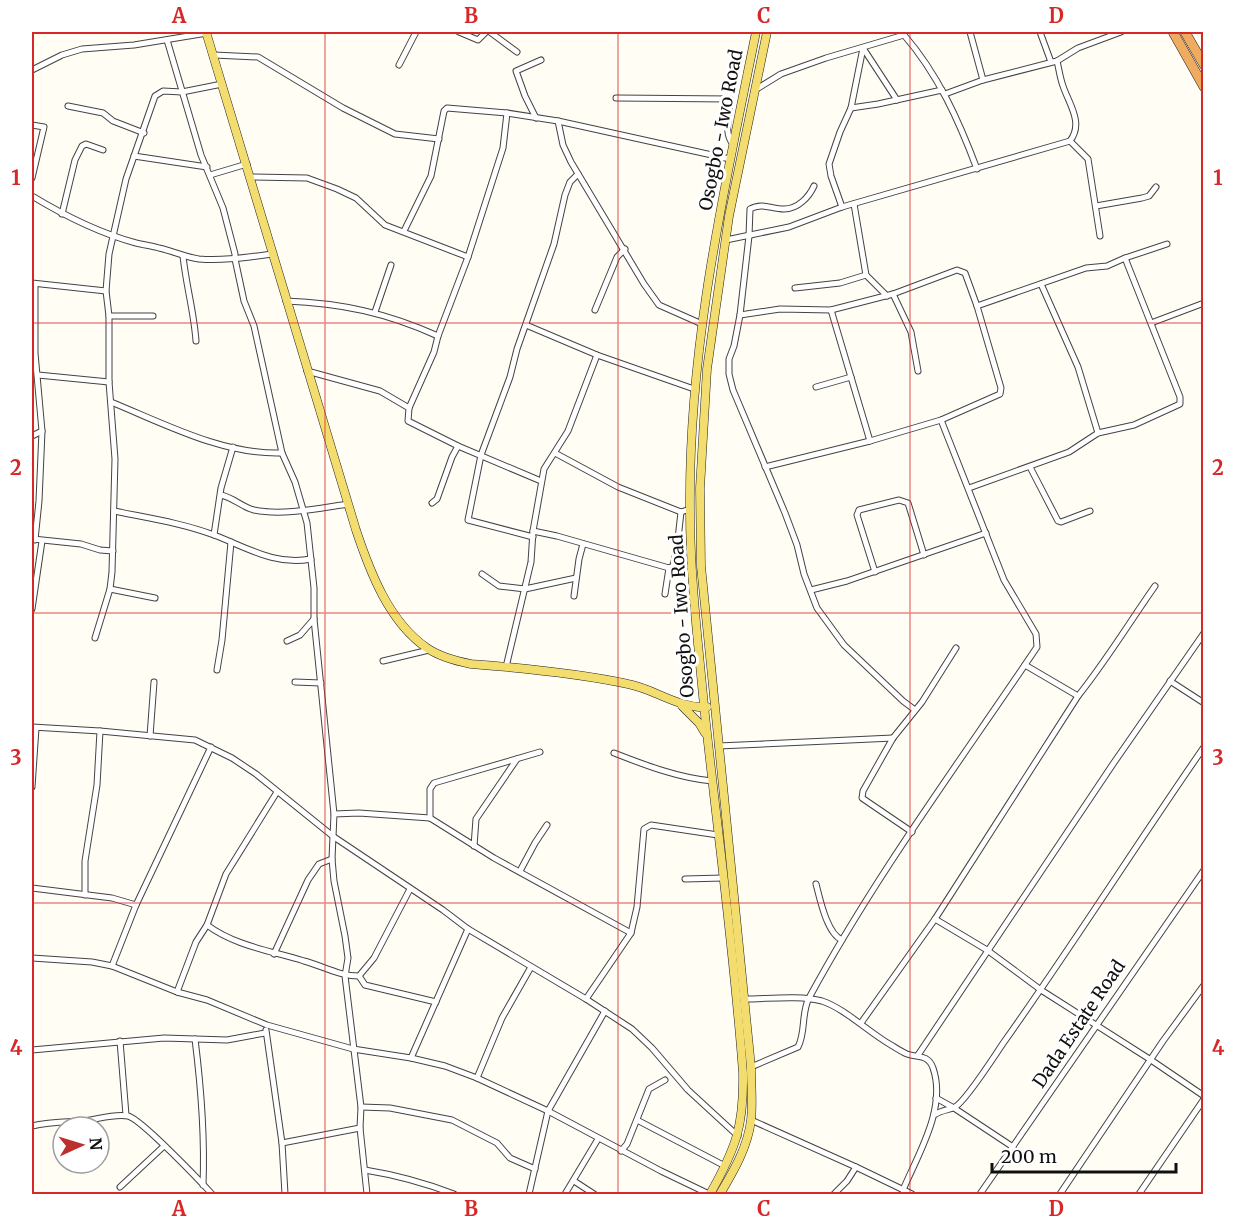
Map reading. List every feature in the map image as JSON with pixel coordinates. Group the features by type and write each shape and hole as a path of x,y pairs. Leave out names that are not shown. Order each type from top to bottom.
{"highway":[{"path":"1185,32 1203,65"},
{"path":"1172,33 1203,87"}],"main road":[{"path":"206,32 348,504 367,561 397,617 429,650 445,657 471,664 631,684 689,706 714,706"},
{"name":"Osogbo - Iwo Road","path":"710,1194 738,1136 743,1105 742,1073 693,591 690,509 694,389 710,268 756,32"},
{"name":"Osogbo - Iwo Road","path":"720,1194 741,1155 751,1120 751,1067 714,706 701,566 699,508 707,369 726,240 767,32"},
{"path":"696,368 707,369"},
{"path":"679,703 699,723 708,743"}],"street":[{"path":"32,70 62,55 82,49 167,40 206,32"},
{"path":"399,66 416,32"},
{"path":"459,32 478,40 488,32 517,52"},
{"path":"970,32 983,80"},
{"path":"726,240 789,227 842,207 1070,141 1075,134 1076,118 1040,32"},
{"path":"851,108 944,92 1054,62 1078,48 1121,32"},
{"path":"755,90 781,74 904,35 944,92 977,169"},
{"path":"167,40 201,155 223,208 244,301 254,326 282,453 304,510 311,559 314,619 334,814 332,859 348,957 345,976 361,1107 360,1128 367,1194"},
{"path":"863,48 897,100"},
{"path":"842,207 831,176 830,164 840,132 851,108 863,48"},
{"path":"214,55 258,57 344,108 395,134 439,139"},
{"path":"536,118 516,71 541,60"},
{"path":"95,638 110,590 113,551 115,459 109,382 109,316 106,291 109,254 120,204 155,96 163,91 182,92 222,84"},
{"path":"616,98 730,99 727,129 728,139 733,144"},
{"path":"68,106 104,113 113,121 144,133"},
{"path":"404,231 431,177 444,111 447,108 507,113 558,121 730,159"},
{"path":"507,113 503,148 468,256 434,352 409,408 407,418 409,423 541,481"},
{"path":"558,121 563,145 578,174 644,284 659,305 702,324"},
{"path":"32,125 44,127 32,178"},
{"path":"1070,141 1088,159 1100,236"},
{"path":"62,214 75,160 82,146 86,144 103,150"},
{"path":"134,156 207,167"},
{"path":"210,175 247,164"},
{"path":"578,174 570,182 565,195 554,244 510,377 481,455 468,520 583,544 669,568"},
{"path":"251,177 307,178 338,189 356,198 385,225 468,256"},
{"path":"814,186 806,198 793,207 783,209 760,205 750,209 740,315 729,359 729,374 733,390 785,513 817,608 844,645 915,710"},
{"path":"1096,207 1149,196 1156,187"},
{"path":"32,196 62,214 113,236 183,256 235,260 273,254"},
{"path":"854,204 866,274 890,295 911,332 918,371"},
{"path":"977,306 1086,268 1107,266 1167,244"},
{"path":"595,310 617,257 625,249"},
{"path":"183,256 186,286 195,322 196,341"},
{"path":"969,488 1069,452 1098,434 1134,425 1180,404 1180,397 1125,258"},
{"path":"375,312 391,265"},
{"path":"740,315 780,309 831,310 890,295 957,270 965,273 977,306 1001,391 1000,394 941,420 870,441 765,467"},
{"path":"795,288 840,283 866,274"},
{"path":"106,291 33,283 33,352 38,375 42,431 39,501 33,539 81,544 100,550 113,551"},
{"path":"1041,284 1077,367 1098,434"},
{"path":"286,301 315,302 375,312 410,323 438,336"},
{"path":"1151,323 1203,303"},
{"path":"831,310 870,441"},
{"path":"109,316 153,316"},
{"path":"526,325 597,356 694,389"},
{"path":"506,667 531,562 533,534 544,469 568,431 597,356"},
{"path":"307,371 380,392 409,408"},
{"path":"38,375 109,382"},
{"path":"816,387 851,377"},
{"path":"111,402 189,434 254,452 282,453"},
{"path":"751,1067 798,1047 808,999 842,940 1037,647 1036,634 1004,580 941,420"},
{"path":"32,436 42,431"},
{"path":"432,503 437,499 458,446"},
{"path":"214,535 233,447"},
{"path":"555,453 618,487 681,512 690,509"},
{"path":"1030,467 1058,521 1061,522 1090,510"},
{"path":"221,495 256,510 304,510 348,504"},
{"path":"875,572 857,515 859,510 899,500 908,503 924,555"},
{"path":"114,511 172,523 214,535 244,549 289,561 311,559"},
{"path":"665,594 669,568 673,566 677,548 681,512"},
{"path":"811,590 875,572 986,533"},
{"path":"32,609 42,541"},
{"path":"217,670 231,542"},
{"path":"574,596 583,544"},
{"path":"482,573 502,587 525,589 576,578"},
{"path":"861,1023 935,919 1078,696 1102,666 1111,649 1155,586"},
{"path":"110,590 155,598"},
{"path":"287,640 300,635 314,619"},
{"path":"918,1055 1203,633"},
{"path":"912,832 862,798 863,791 893,738 957,648"},
{"path":"383,661 429,650"},
{"path":"1025,665 1078,696"},
{"path":"1170,681 1203,703"},
{"path":"150,736 154,682"},
{"path":"295,682 321,683"},
{"path":"32,787 34,728 100,731 195,740 212,747 256,774 334,837 468,929 632,1029 652,1048 688,1090 738,1136"},
{"path":"85,894 85,861 97,785 100,731"},
{"path":"718,746 893,738"},
{"path":"112,966 136,905 212,747"},
{"path":"934,1115 954,1107 974,1085 1041,990 1203,747"},
{"path":"430,819 430,789 434,783 540,752"},
{"path":"614,753 650,767 712,781"},
{"path":"474,846 476,819 518,758"},
{"path":"177,992 196,942 207,926 226,874 277,792"},
{"path":"334,814 358,813 430,819 535,882 630,933"},
{"path":"520,871 548,825"},
{"path":"586,999 630,933 637,907 644,829 651,825 718,835"},
{"path":"274,954 308,880 319,864 332,859"},
{"name":"Dada Estate Road","path":"980,1194 1203,870"},
{"path":"685,879 723,878"},
{"path":"816,884 828,923 837,938 842,940"},
{"path":"32,888 112,898 136,905"},
{"path":"207,926 218,933 274,954 302,960 345,976 358,976 374,958 410,889"},
{"path":"935,919 987,950 1041,990 1151,1060 1203,1097 1139,1194"},
{"path":"411,1058 468,929"},
{"path":"32,958 92,962 112,966 177,992 207,1000 267,1025 353,1049 445,1066 477,1078 548,1112 696,1192 710,1194"},
{"path":"477,1078 502,1018 531,967"},
{"path":"358,976 365,985 436,1002"},
{"path":"1060,1194 1203,985"},
{"path":"744,999 808,999 824,1002 861,1023 889,1044 909,1055 918,1055 929,1061 933,1068 936,1098 934,1115 903,1190"},
{"path":"529,1194 548,1112 605,1011"},
{"path":"267,1025 265,1033 282,1143 285,1194"},
{"path":"32,1050 164,1038 227,1040 265,1033"},
{"path":"195,1039 203,1138 203,1185"},
{"path":"120,1041 126,1115"},
{"path":"621,1151 627,1144 649,1089 665,1080"},
{"path":"936,1098 954,1107 1013,1147"},
{"path":"361,1107 390,1108 452,1120 496,1143 510,1158 535,1169"},
{"path":"32,1126 126,1115 138,1122 212,1194"},
{"path":"637,1120 725,1166"},
{"path":"751,1120 912,1194"},
{"path":"282,1143 360,1128"},
{"path":"565,1194 598,1139"},
{"path":"120,1186 164,1146"},
{"path":"834,1194 847,1181 856,1167"},
{"path":"365,1170 426,1183 454,1194"},
{"path":"574,1181 594,1194"}]}
